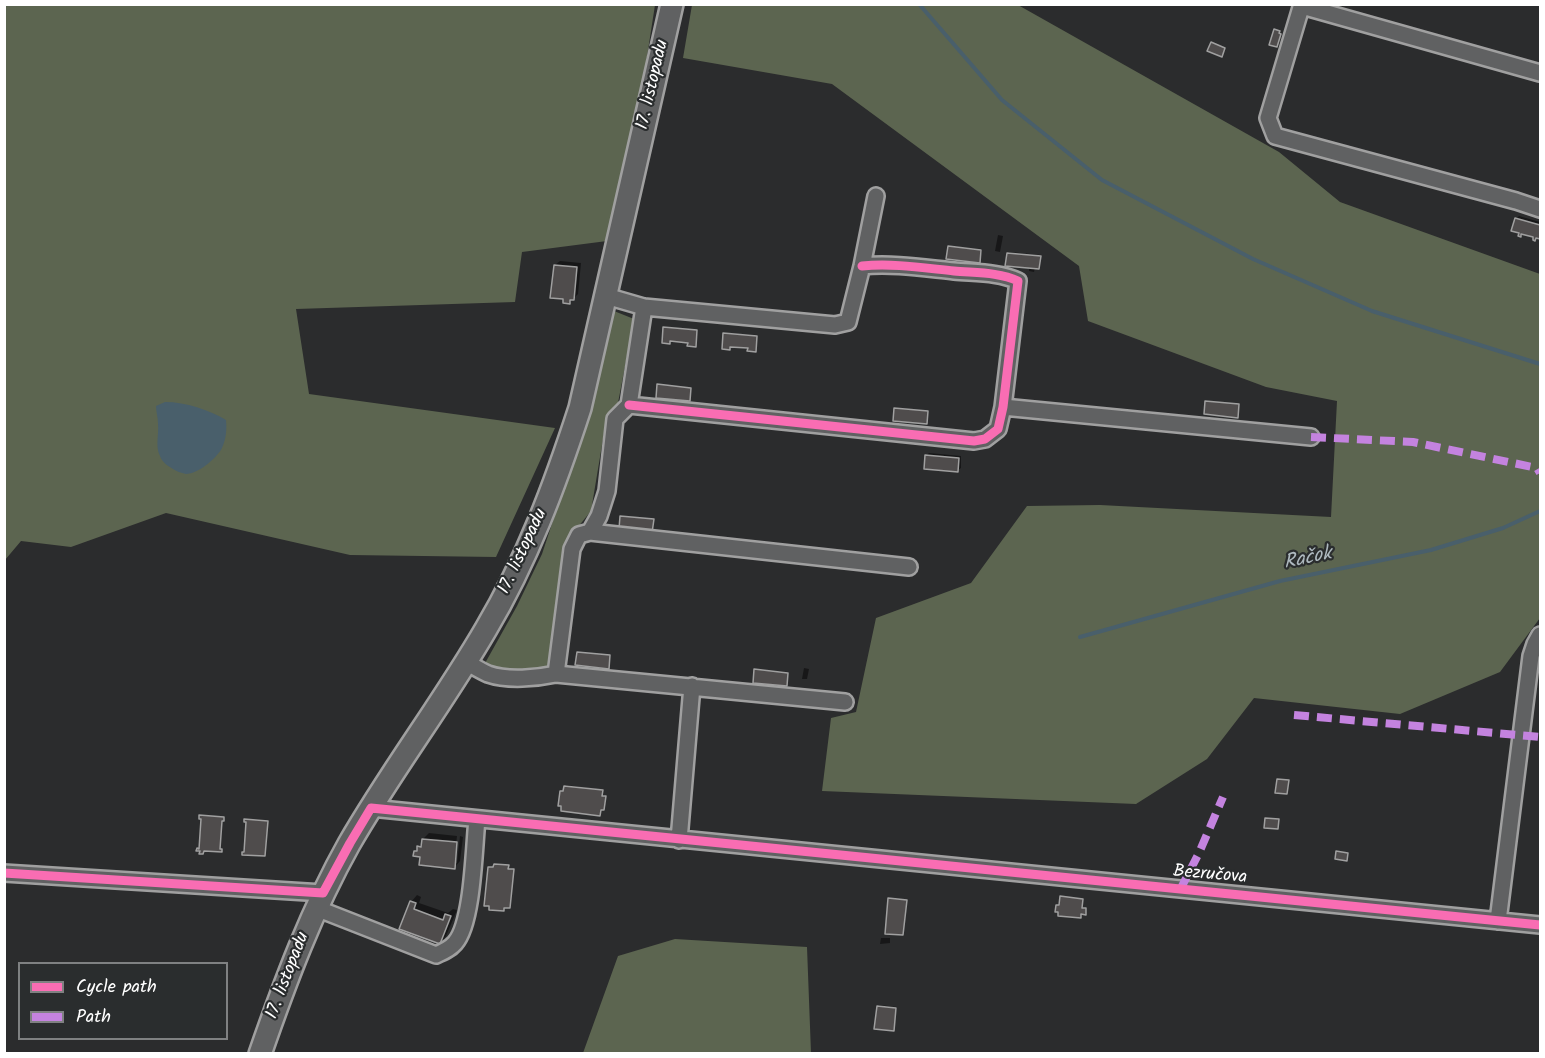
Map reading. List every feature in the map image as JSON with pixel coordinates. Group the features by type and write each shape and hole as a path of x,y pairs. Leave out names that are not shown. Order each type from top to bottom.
{"main road":[{"name":"17. listopadu","path":"260,1053 320,901 350,843 487,627 545,509 580,408 672,4"}],"street":[{"path":"1540,73 1302,5 1268,118 1275,136 1540,209"},
{"path":"606,296 644,307 835,325 848,322 876,195"},
{"path":"629,405 974,441 985,439 998,429 1003,407 1018,281 1010,277 975,273 878,264 862,266"},
{"path":"590,532 599,516 607,491 615,419 629,405 644,307"},
{"path":"1003,407 1311,437"},
{"path":"556,674 572,549 579,536 590,532 909,567"},
{"path":"1498,921 1531,656 1534,644 1540,635"},
{"path":"466,662 490,674 507,677 534,679 556,674 844,702"},
{"path":"679,840 693,686"},
{"name":"Bezručova","path":"371,808 1540,925"},
{"path":"4,873 320,901 436,955 456,943 463,930 468,913 477,819"}],"green space":[{"path":"5,5 655,5 642,89 607,241 522,252 515,302 296,309 309,394 555,428 496,557 350,555 166,513 71,547 21,541 5,560"},
{"path":"692,5 1018,5 1279,152 1340,202 1540,274 1540,618 1500,672 1400,714 1254,698 1207,759 1136,804 822,791 831,718 856,712 876,618 971,583 1027,506 1100,505 1331,517 1337,401 1266,387 1088,321 1079,266 832,84 683,58"},
{"path":"614,311 634,319 618,403 605,427 591,511 565,543 551,660 545,669 496,670 484,665 517,606 542,554 591,406"},
{"path":"675,939 807,947 811,1053 583,1053 618,956"}],"water":[{"path":"165,402 197,407 226,420 226,434 220,452 212,461 196,471 186,474 179,472 167,465 161,458 158,448 156,406"}],"building":[{"path":"1274,29 1280,31 1281,34 1277,47 1269,45"},
{"path":"1211,42 1225,48 1222,57 1207,51"},
{"path":"1515,218 1540,225 1540,239 1536,238 1535,241 1533,237 1521,234 1521,237 1518,236 1519,233 1511,231"},
{"path":"948,246 981,250 980,263 946,259"},
{"path":"1007,253 1041,256 1039,269 1005,266"},
{"path":"554,265 577,267 574,300 570,300 570,304 563,303 563,299 550,298"},
{"path":"663,327 697,330 696,347 687,346 688,343 670,341 670,344 662,343"},
{"path":"723,333 757,336 756,352 747,351 748,348 722,349"},
{"path":"657,384 691,388 690,401 656,398"},
{"path":"1205,401 1239,404 1238,418 1204,414"},
{"path":"894,408 928,411 927,424 893,421"},
{"path":"925,455 959,458 958,472 924,469"},
{"path":"620,516 654,519 652,533 619,529"},
{"path":"577,652 610,655 609,669 575,665"},
{"path":"754,669 788,673 787,686 753,683"},
{"path":"1277,779 1289,780 1287,794 1275,793"},
{"path":"564,786 603,790 602,796 606,796 604,810 601,810 600,816 561,811 561,806 558,806 560,791 563,791"},
{"path":"199,815 224,817 220,849 222,852 204,851 203,854 199,854 200,851 196,851 197,848 199,849 201,819"},
{"path":"1265,818 1279,819 1278,829 1264,828"},
{"path":"244,819 268,821 265,856 242,855 246,822"},
{"path":"422,839 457,842 455,869 419,865 420,857 413,856 414,851 417,851 417,846 421,847"},
{"path":"1336,851 1348,853 1347,861 1335,859"},
{"path":"494,864 509,865 508,869 514,869 510,908 504,908 504,911 489,910 489,906 484,906 488,867 493,867"},
{"path":"1060,896 1083,899 1082,908 1086,908 1086,915 1081,914 1081,918 1058,916 1058,912 1055,912"},
{"path":"888,898 907,900 903,935 885,934"},
{"path":"410,901 416,903 414,909 443,920 445,914 451,916 440,944 399,929"},
{"path":"877,1006 896,1008 894,1031 874,1029"}],"waterway":[{"path":"919,4 1002,100 1102,180 1253,259 1372,311 1540,364"},
{"name":"Račok","path":"1080,637 1280,581 1431,550 1503,528 1540,511"}],"marked path":[{"path":"1311,437 1413,442 1537,468 1540,473"},
{"path":"1294,715 1540,737"},
{"path":"1180,890 1223,797"}],"cycle path":[{"path":"629,405 974,441 985,439 998,429 1003,407 1018,281 987,273 897,265 862,266"},
{"path":"4,873 323,893 371,808 1540,925"}]}
